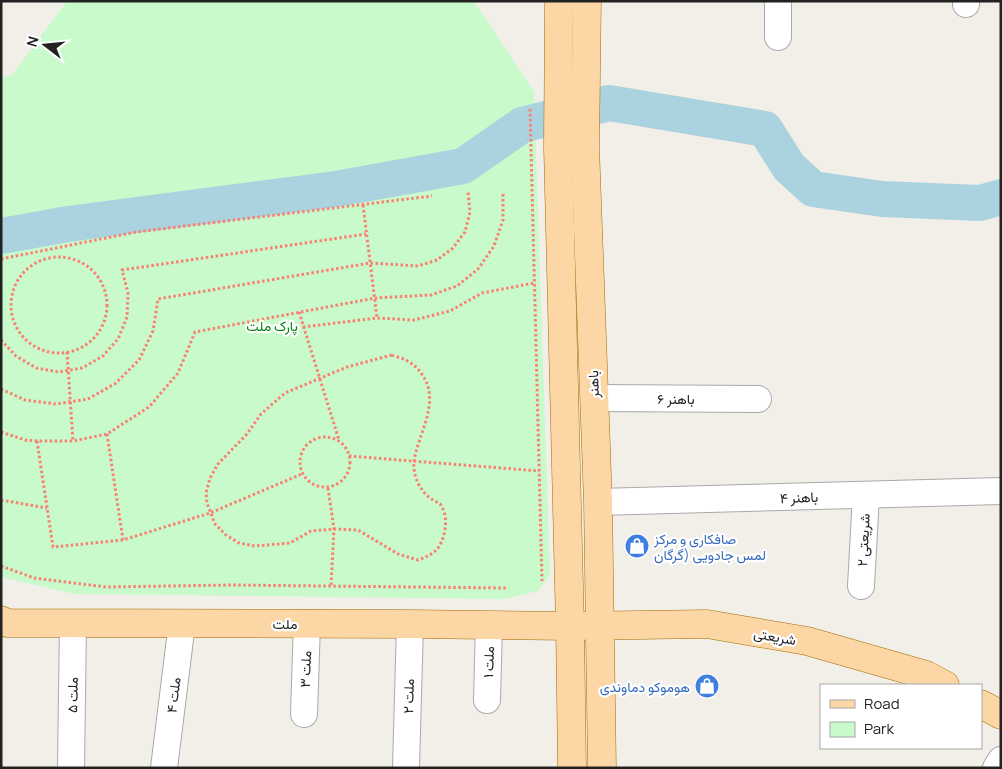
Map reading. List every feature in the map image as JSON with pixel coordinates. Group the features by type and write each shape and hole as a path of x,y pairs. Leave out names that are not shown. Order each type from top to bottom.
{"main road":[{"path":"559,1 558,148 572,768"},
{"name":"باهنر","path":"587,1 585,146 598,502 602,768"},
{"name":"ملت","path":"1,620 7,623 307,623 570,626"},
{"name":"شریعتی","path":"570,626 707,624 807,641 926,675 943,684"},
{"path":"982,704 1001,714"}],"street":[{"path":"778,1 778,37"},
{"name":"۶ باهنر","path":"594,398 758,399"},
{"name":"۴ باهنر","path":"598,502 1001,491"},
{"name":"۲ شریعتی","path":"861,586 866,495"},
{"name":"۵ ملت","path":"71,768 73,623"},
{"name":"۴ ملت","path":"164,768 182,623"},
{"name":"۳ ملت","path":"304,714 307,623"},
{"name":"۲ ملت","path":"406,768 410,624"},
{"name":"ملت ۱","path":"487,700 489,625"},
{"path":"996,768 1001,760"}],"path":[{"path":"530,109 542,581"},
{"path":"1,389 25,400 56,404 88,399 116,383 139,360 153,331 158,299 370,262 418,266 437,260 453,248 464,232 470,212 468,192"},
{"path":"1,432 25,440 37,441 73,441 107,434 149,407 178,373 195,332 374,298 431,295 457,286 478,269 494,246 503,220 503,192"},
{"path":"1,260 136,232 432,196"},
{"path":"363,205 377,318"},
{"path":"1,340 16,356 36,368 59,372 82,368 103,356 118,339 127,317 128,293 122,270 366,234"},
{"path":"49,250 51,257"},
{"path":"51,257 70,258 87,266 99,279 106,297 106,316 98,333 84,346 67,352 48,352 31,344 18,331 12,313 12,294 20,277 33,264 51,257"},
{"path":"303,327 377,318 414,320 450,311 482,293 534,283"},
{"path":"299,312 339,441"},
{"path":"67,352 73,441"},
{"path":"392,355 406,360 418,368 426,381 430,396 427,416 414,461 415,474 420,487 428,498 440,505 445,515 446,527 438,548 429,556 418,560 398,554 358,530 334,529 311,532 290,543 255,546 239,543 226,535 215,524 207,503 206,493 210,478 218,464 247,434 261,414 285,393 347,367 392,355"},
{"path":"107,434 123,540"},
{"path":"321,437 331,437 339,441 346,448 349,456 350,466 346,476 338,484 328,488 318,487 308,482 302,474 299,465 300,455 304,446 312,440 321,437"},
{"path":"37,441 53,547 123,540 210,513 302,474"},
{"path":"349,456 539,471"},
{"path":"328,488 334,529 331,586"},
{"path":"1,500 47,508"},
{"path":"1,566 34,578 106,587 232,585 507,588"}],"green space":[{"name":"پارک ملت","path":"67,1 474,1 534,92 550,574 538,591 505,599 75,594 1,577 1,77 12,75"}],"waterway":[{"path":"1,236 68,224 336,189 463,166 522,125 609,103 765,129 789,167 813,189 882,199 980,203 1001,197"}],"place":[{"name":"صافکاری و مرکز لمس جادویی (گرگان","path":"637,546"},
{"name":"هوموکو دماوندی","path":"707,686"}]}
